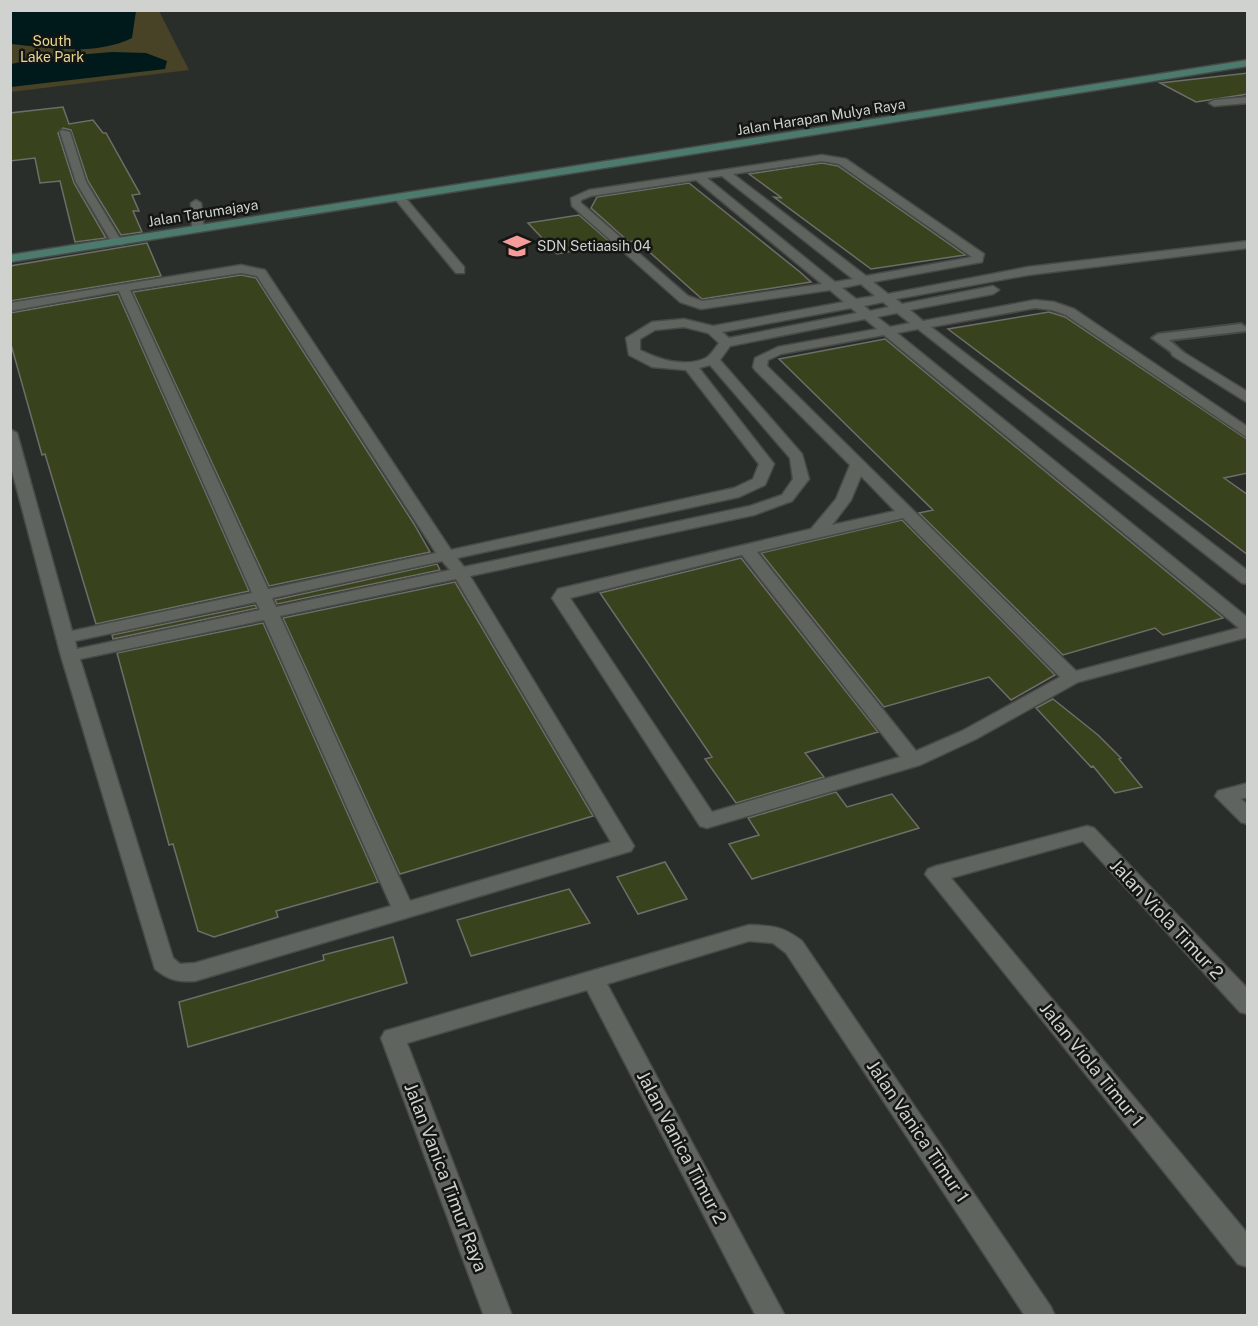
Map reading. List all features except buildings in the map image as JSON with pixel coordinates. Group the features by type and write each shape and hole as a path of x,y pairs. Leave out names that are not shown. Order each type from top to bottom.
{"street":[{"name":"Jalan Harapan Mulya Raya","path":"399,197 1248,63"},
{"path":"1214,104 1248,100"},
{"path":"65,132 81,182 115,237"},
{"path":"822,158 842,161 978,254 978,259 968,263 833,286 701,305 684,299 576,204 576,198 589,193 725,173 822,158"},
{"path":"725,173 919,326 1248,579"},
{"path":"699,177 1248,629"},
{"name":"Jalan Tarumajaya","path":"10,259 115,237 399,197"},
{"path":"399,197 460,270"},
{"path":"196,203 198,226"},
{"path":"1248,244 1028,272 712,330 684,323 652,326 633,338 634,352 657,364 690,366 713,360 726,343 897,308 1042,281 1248,255"},
{"path":"10,307 241,269 261,273 446,555 460,572 624,846 195,972 176,973 163,963 68,647 10,433"},
{"path":"1028,272 1042,281"},
{"path":"123,287 404,911"},
{"path":"1072,678 760,367 762,358 778,351 1035,304 1054,306 1070,312 1248,434"},
{"path":"712,330 726,343"},
{"path":"1178,353 1248,399"},
{"path":"68,647 270,613 754,510 787,498 801,479 796,457 713,360"},
{"path":"68,647 262,596 739,492 760,482 767,464 690,366"},
{"path":"817,533 843,500 858,465"},
{"path":"906,513 564,593 561,598 706,821 913,760 969,735 1072,678 1248,629"},
{"path":"746,549 913,760"},
{"path":"1248,790 1225,796 1248,817"},
{"name":"Jalan Viola Timur 2","path":"936,874 1086,833 1248,1005"},
{"name":"Jalan Viola Timur 1","path":"936,874 1248,1255"},
{"name":"Jalan Vanica Timur 1","path":"593,979 749,933 778,935 794,947 1041,1316"},
{"name":"Jalan Vanica Timur Raya","path":"498,1316 393,1038 593,979"},
{"name":"Jalan Vanica Timur 2","path":"593,979 771,1316"}],"lane":[{"path":"1178,353 1158,338 1241,328"}],"green space":[{"name":"South Lake Park","path":"10,11 159,11 189,70 11,92"}],"water":[{"path":"10,11 136,11 132,38 103,47 57,49 11,44"},
{"path":"112,52 146,53 167,61 165,69 11,87 11,64 41,58"}],"place":[{"name":"SDN Setiaasih 04","path":"517,246"}]}
